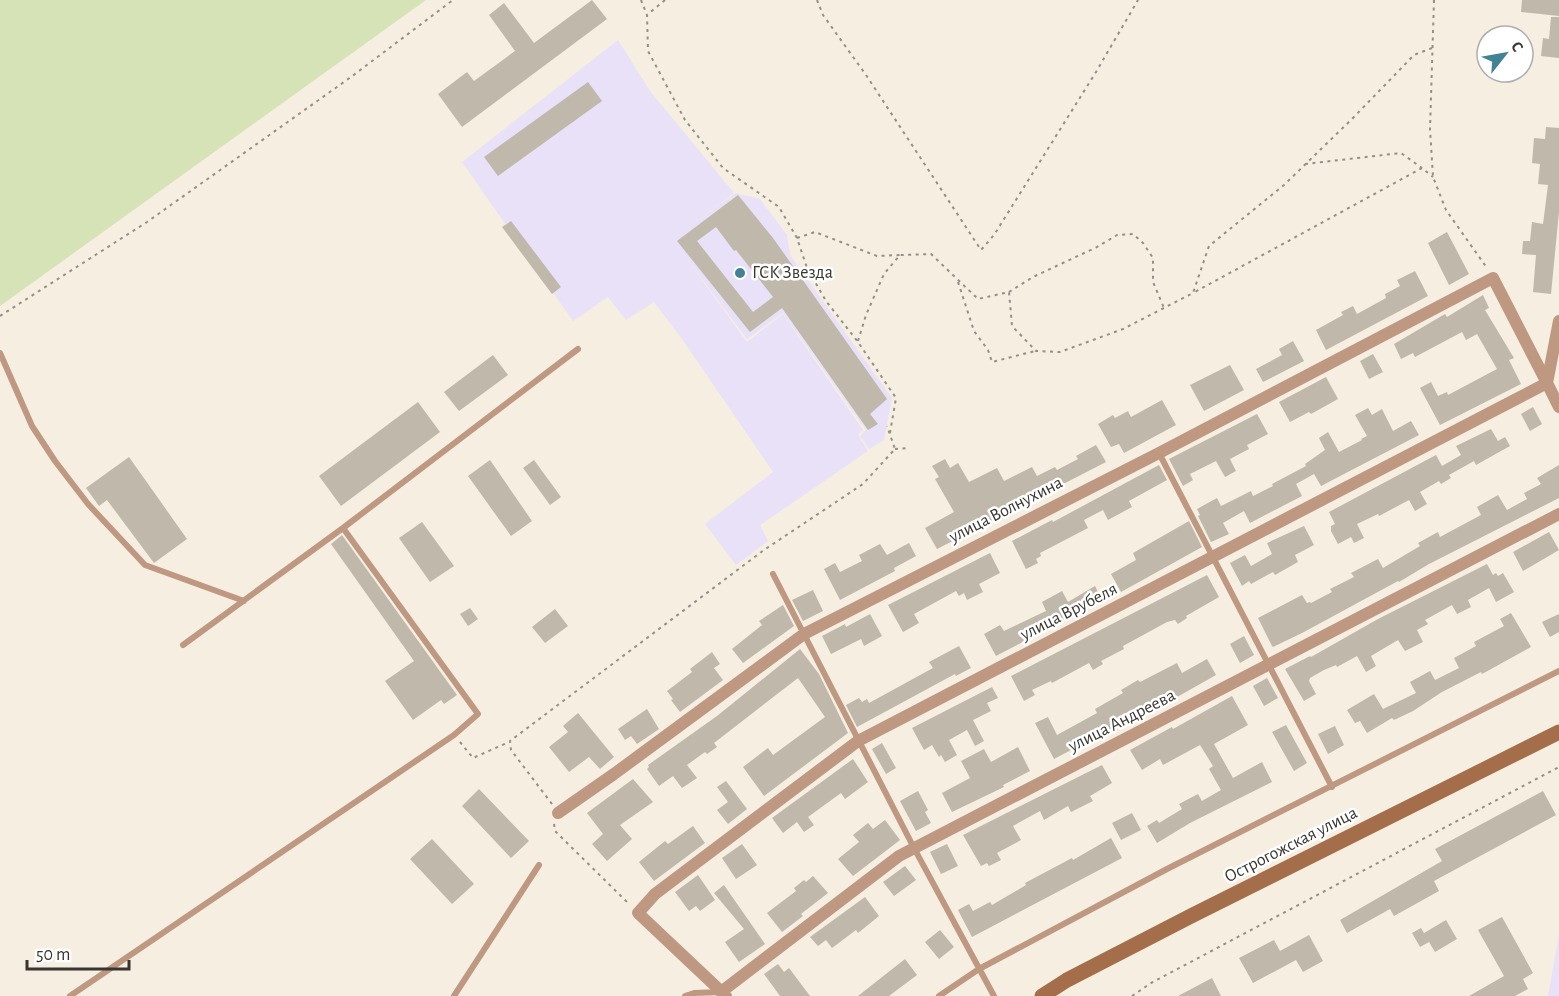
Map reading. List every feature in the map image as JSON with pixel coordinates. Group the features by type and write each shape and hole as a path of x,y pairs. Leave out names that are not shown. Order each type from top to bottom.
{"street":[{"path":"1493,278 1559,407"},
{"name":"улица Волнухина","path":"558,813 804,634 1159,453 1493,278"},
{"path":"1547,383 1559,321"},
{"name":"улица Врубеля","path":"638,913 655,894 858,741 1547,383"},
{"name":"улица Андреева","path":"724,994 889,863 914,848 1559,514"},
{"name":"Острогожская улица","path":"1042,996 1067,980 1191,916 1558,736"},
{"path":"638,913 724,994"}],"lane":[{"path":"183,645 343,528 578,349"},
{"path":"0,353 32,426 88,504 144,565 244,601"},
{"path":"1159,453 1332,787"},
{"path":"70,996 454,735 478,714 343,528"},
{"path":"773,574 914,848 994,996"},
{"path":"939,996 979,969 1167,869 1559,671"},
{"path":"454,996 539,865"},
{"path":"685,996 694,993 724,994"}],"path":[{"path":"0,316 147,222 351,77 453,0"},
{"path":"641,0 647,15 648,51 685,120 723,168 778,207 797,238 807,268 826,300 896,398 890,434"},
{"path":"647,15 665,0"},
{"path":"817,0 823,15 866,75 981,250 994,235 1096,72 1138,0"},
{"path":"1434,0 1430,129 1433,177 1446,210 1493,278"},
{"path":"1193,292 1209,246 1284,185 1414,55 1432,48"},
{"path":"1305,164 1401,153 1433,177"},
{"path":"957,279 974,331 988,350 992,362 1036,351 1060,352 1123,329 1422,168"},
{"path":"797,238 815,232 877,256 932,254 978,299 1009,292 1033,277 1117,235 1133,234 1143,243 1153,258 1154,282 1164,308"},
{"path":"858,342 866,315 884,273 900,255"},
{"path":"1009,292 1012,326 1036,351"},
{"path":"887,426 895,449"},
{"path":"454,735 473,758 510,741 764,550 863,483 895,449 909,448"},
{"path":"510,741 511,750 558,813 554,821 555,831 638,913"},
{"path":"1132,996 1151,983 1559,767"}],"shaded area":[{"path":"618,40 650,91 734,193 694,223 736,193 760,199 787,235 790,255 892,398 884,440 869,449 860,436 866,430 783,313 747,339 677,246 747,342 783,314 863,430 858,435 868,451 760,525 768,541 736,565 705,524 773,472 654,302 626,320 608,297 573,321 462,162"},
{"path":"1559,935 1559,996 1548,996"}],"green space":[{"path":"0,0 426,0 0,306"}],"building":[{"path":"592,0 607,19 462,127 438,94 467,72 474,81 515,51 489,15 504,3 534,43"},
{"path":"1522,0 1559,0 1559,16 1521,12"},
{"path":"1551,17 1559,17 1559,58 1541,56 1543,38 1549,39"},
{"path":"588,82 602,101 498,176 484,157"},
{"path":"1546,127 1559,128 1559,212 1551,294 1533,292 1536,255 1522,254 1523,241 1530,241 1532,222 1543,224 1548,185 1538,184 1540,164 1532,163 1534,138 1545,139"},
{"name":"ГСК Звезда","path":"738,195 773,238 887,399 870,414 878,424 868,430 782,308 750,332 677,241","holes":["716,227 734,251 736,250 773,297 753,312 697,241"]},
{"path":"511,221 561,287 552,294 502,227"},
{"path":"1447,232 1469,274 1449,285 1428,243"},
{"path":"1415,271 1428,296 1326,350 1316,330 1343,315 1341,312 1353,306 1357,314 1386,298 1385,294 1400,286 1397,280"},
{"path":"1483,295 1489,308 1485,310 1514,358 1509,360 1521,384 1440,425 1420,388 1431,382 1438,396 1447,392 1448,395 1497,369 1477,334 1466,340 1462,332 1415,357 1413,353 1401,359 1394,344 1445,314 1447,317"},
{"path":"1293,341 1304,361 1263,382 1256,369 1282,355 1279,349"},
{"path":"1373,354 1383,372 1369,379 1360,361"},
{"path":"493,355 508,375 459,411 444,392"},
{"path":"1230,365 1244,390 1204,411 1190,385"},
{"path":"1326,377 1338,399 1311,414 1309,412 1290,422 1279,402"},
{"path":"1162,400 1176,425 1124,453 1119,444 1111,447 1098,424 1113,415 1115,418 1128,411 1131,417"},
{"path":"418,402 440,432 341,506 319,476"},
{"path":"1533,407 1542,424 1530,431 1521,414"},
{"path":"1368,408 1372,415 1382,409 1393,431 1411,421 1419,435 1321,486 1314,474 1296,484 1302,496 1250,523 1244,511 1223,523 1229,534 1211,542 1198,516 1200,515 1197,509 1217,498 1221,506 1251,491 1253,496 1273,486 1272,484 1306,466 1305,464 1325,450 1319,438 1328,432 1339,452 1362,440 1367,436 1355,415"},
{"path":"1257,414 1268,434 1247,445 1249,449 1230,459 1236,471 1225,477 1216,461 1190,474 1193,480 1183,486 1169,459"},
{"path":"1491,429 1498,441 1505,437 1510,446 1476,465 1474,461 1449,475 1451,478 1441,484 1439,481 1420,492 1427,504 1415,511 1409,500 1379,516 1378,514 1357,524 1364,538 1354,543 1351,537 1338,544 1331,531 1331,526 1335,524 1329,512 1436,455 1442,466 1461,455 1456,446"},
{"path":"1096,445 1106,462 937,549 925,528 954,512 935,479 939,477 932,466 945,459 950,468 958,463 969,482 997,468 1004,481 1032,467 1037,476 1055,467 1057,470 1078,459 1076,456"},
{"path":"129,457 187,539 154,563 107,500 99,506 86,488"},
{"path":"490,460 532,521 511,536 468,476"},
{"path":"534,460 561,497 550,505 523,468"},
{"path":"1159,465 1167,480 1129,501 1132,507 1108,520 1103,510 1084,520 1088,528 1040,553 1041,556 1036,559 1038,563 1026,569 1012,541 1052,520 1053,522"},
{"path":"1559,465 1559,498 1429,564 1304,632 1272,646 1258,618 1302,595 1307,603 1311,603 1332,592 1330,589 1354,577 1351,573 1378,559 1383,568 1420,546 1418,543 1438,532 1440,537 1481,515 1477,507 1498,495 1507,510 1527,499 1524,493 1541,484 1537,478"},
{"path":"1189,521 1202,547 1121,592 1111,574 1136,560 1133,553"},
{"path":"422,522 454,566 430,582 399,538"},
{"path":"1304,526 1314,545 1295,555 1298,562 1275,575 1273,572 1251,584 1249,581 1242,586 1230,563 1245,555 1251,566 1272,554 1267,543"},
{"path":"1549,532 1559,550 1523,571 1513,552"},
{"path":"342,535 457,695 444,704 441,700 413,720 385,681 414,661 331,544"},
{"path":"909,543 916,556 894,568 895,571 840,600 824,569 835,563 840,572 862,561 859,555 880,544 887,555"},
{"path":"990,553 1000,573 979,584 983,592 967,600 964,593 959,596 956,591 914,614 919,623 903,632 888,605"},
{"path":"1487,564 1493,575 1496,573 1498,576 1503,573 1514,592 1496,602 1489,588 1468,600 1471,607 1457,614 1452,605 1425,620 1428,624 1417,630 1423,642 1405,651 1398,640 1371,656 1376,666 1366,672 1357,656 1337,667 1336,665 1324,670 1310,678 1309,681 1316,694 1304,701 1285,669"},
{"path":"1207,575 1219,597 1186,616 1187,618 1178,624 1175,620 1167,622 1123,646 1124,649 1101,661 1103,664 1093,670 1089,663 1052,683 1051,681 1032,690 1035,695 1024,701 1011,676"},
{"path":"1095,586 1102,600 996,656 984,634 1000,625 1004,631 1046,611 1042,602 1062,591 1068,602"},
{"path":"813,590 823,611 803,621 792,600"},
{"path":"783,605 794,626 743,663 732,649 762,625 759,621"},
{"path":"470,608 478,619 468,626 460,614"},
{"path":"555,609 568,626 545,643 532,627"},
{"path":"1511,613 1531,647 1482,674 1481,672 1442,692 1413,711 1394,720 1392,718 1367,733 1360,721 1355,723 1347,710 1374,694 1383,709 1416,693 1410,682 1430,671 1435,680 1459,668 1454,658 1476,646 1474,642 1504,626 1500,619"},
{"path":"870,614 882,636 864,646 861,639 831,654 822,636 845,624 846,627"},
{"path":"1559,614 1559,632 1550,637 1542,622"},
{"path":"1244,636 1254,655 1240,663 1230,644"},
{"path":"959,646 971,668 956,676 955,674 857,727 846,705 859,698 862,702 867,699 869,703 933,668 929,662"},
{"path":"800,649 819,674 848,733 764,796 743,767 768,748 773,755 825,717 798,678 714,743 717,747 707,754 705,752 687,765 697,778 682,788 673,776 659,786 647,769 648,765 717,716"},
{"path":"712,652 720,664 714,668 723,680 680,712 667,691 692,672 690,669"},
{"path":"1207,659 1216,675 1170,701 1168,699 1054,759 1035,723 1048,717 1057,735 1097,713 1095,709 1123,693 1121,690 1138,680 1140,682 1177,663 1182,673"},
{"path":"1267,678 1278,698 1264,706 1253,686"},
{"path":"992,687 998,698 987,703 991,711 973,720 984,741 975,746 967,730 949,740 957,755 945,762 932,745 924,750 912,728"},
{"path":"1232,696 1248,725 1214,744 1233,778 1262,762 1272,782 1190,823 1157,843 1147,826 1157,820 1159,823 1182,809 1179,804 1198,794 1202,801 1221,790 1209,769 1213,766 1200,745 1163,765 1160,759 1142,770 1130,750"},
{"path":"647,709 659,729 637,744 631,736 625,740 618,729"},
{"path":"578,713 614,757 600,769 589,757 569,772 549,747 568,732 563,726"},
{"path":"1286,725 1307,763 1294,771 1272,732"},
{"path":"1335,726 1344,745 1328,754 1318,734"},
{"path":"882,743 896,768 886,774 872,749"},
{"path":"1018,747 1030,771 1003,785 1004,787 952,812 942,793 970,778 961,761 984,749 991,762"},
{"path":"853,759 868,782 845,799 841,793 808,817 814,825 804,832 797,822 783,833 772,818"},
{"path":"1102,765 1112,783 1090,796 1093,801 1071,812 1068,806 1044,820 1040,811 1013,826 1021,840 997,853 1001,860 989,866 987,863 981,866 963,835"},
{"path":"633,779 653,802 620,825 632,839 607,861 592,844 603,834 587,813"},
{"path":"726,781 747,809 728,824 717,810 728,802 717,787"},
{"path":"479,789 529,841 511,858 462,806"},
{"path":"918,791 928,810 925,812 931,823 916,831 900,801"},
{"path":"1543,791 1556,815 1434,881 1439,891 1394,916 1390,909 1347,933 1340,920 1442,861 1435,849"},
{"path":"1132,813 1141,830 1121,840 1112,823"},
{"path":"885,820 900,840 853,876 838,859 859,842 853,835 868,823 873,829"},
{"path":"693,826 705,843 654,881 639,862 665,841 668,844"},
{"path":"1111,838 1122,858 972,937 958,910 969,904 973,911 990,902 992,905 1026,885 1025,883 1072,858 1073,860"},
{"path":"432,839 474,884 452,904 410,859"},
{"path":"742,844 757,865 736,879 722,858"},
{"path":"947,844 958,866 941,874 930,852"},
{"path":"905,866 916,880 894,896 883,882"},
{"path":"698,875 715,900 700,911 696,906 689,911 675,892"},
{"path":"813,876 828,893 782,932 767,913 796,891 794,888"},
{"path":"724,885 765,944 739,962 725,942 744,929 714,893"},
{"path":"865,897 879,916 858,933 856,930 832,948 826,940 818,946 810,937"},
{"path":"1502,917 1533,973 1523,979 1528,989 1515,996 1469,996 1504,976 1478,930"},
{"path":"1446,920 1457,939 1435,952 1429,942 1420,947 1412,933 1421,928 1424,933"},
{"path":"940,930 954,947 939,959 925,942"},
{"path":"1309,935 1323,961 1303,972 1296,960 1253,983 1239,958 1274,940 1280,951"},
{"path":"905,959 917,975 889,996 858,996"},
{"path":"778,964 784,972 789,968 810,996 780,996 764,974"},
{"path":"1212,978 1221,996 1178,996"}],"place":[{"name":"ГСК Звезда","path":"740,273"}]}
